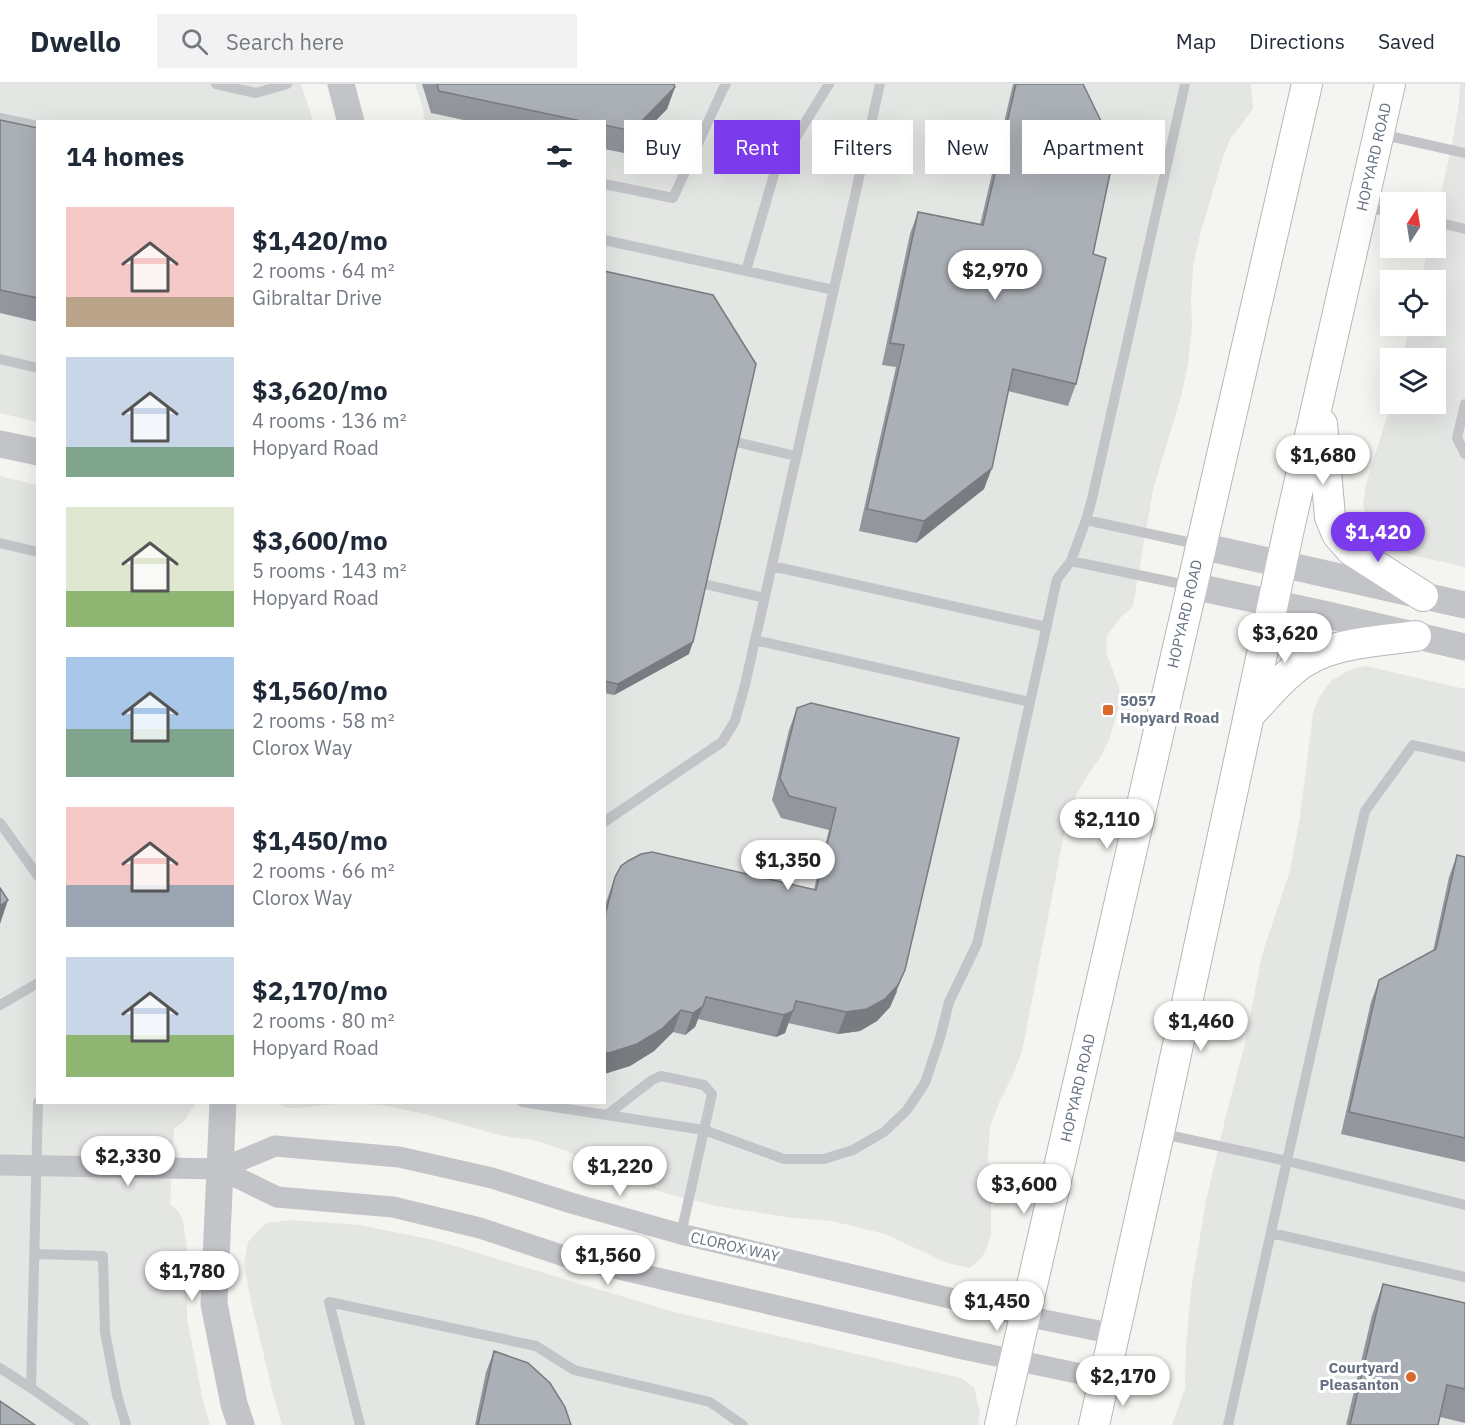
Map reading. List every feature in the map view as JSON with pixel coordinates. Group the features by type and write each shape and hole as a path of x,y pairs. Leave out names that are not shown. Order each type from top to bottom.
{"main road":[{"name":"HOPYARD ROAD","path":"1000,1425 1307,84"},
{"name":"HOPYARD ROAD","path":"1094,1425 1281,564 1320,397 1376,209 1379,134 1390,84"},
{"path":"1320,397 1330,517 1337,534 1351,550 1423,596"},
{"path":"1249,715 1292,670 1314,656 1339,647 1416,636"}],"street":[{"path":"341,84 350,120"},
{"path":"0,444 36,452"},
{"path":"1201,546 1465,605"},
{"path":"1192,586 1465,647"},
{"path":"223,1104 214,1304 234,1404 241,1425"},
{"name":"CLOROX WAY","path":"0,1165 220,1169 275,1146 399,1157 492,1178 570,1203 681,1234 1025,1316 1114,1334"},
{"name":"CLOROX WAY","path":"220,1169 277,1197 393,1207 480,1228 564,1256 940,1344 1105,1378"}],"lane":[{"path":"216,84 256,93 287,84"},
{"path":"606,184 673,198 726,84"},
{"path":"746,271 775,171 829,84"},
{"path":"606,821 722,742 735,721 765,598 880,84"},
{"path":"535,1104 704,1130 784,1159 824,1160 853,1150 884,1132 907,1110 925,1083 949,1002 977,944 1057,579 1071,561 1086,520 1185,84"},
{"path":"0,118 36,126"},
{"path":"1379,134 1465,153"},
{"path":"1446,224 1465,229"},
{"path":"606,240 834,290"},
{"path":"0,359 36,368"},
{"path":"1465,404 1457,438 1465,453"},
{"path":"736,442 796,456"},
{"path":"1086,520 1201,546"},
{"path":"0,543 36,552"},
{"path":"1071,561 1192,586"},
{"path":"772,567 1047,627"},
{"path":"704,584 765,598"},
{"path":"755,640 1030,702"},
{"path":"1228,1425 1365,812 1413,745 1465,757"},
{"path":"0,823 36,873"},
{"path":"0,1005 36,984"},
{"path":"607,1115 652,1080 661,1076 704,1085 712,1094 681,1234"},
{"path":"31,1388 38,1104"},
{"path":"1159,1133 1287,1161 1465,1205"},
{"path":"1271,1233 1465,1277"},
{"path":"35,1254 103,1256 105,1332 117,1395 126,1425"},
{"path":"360,1425 329,1302 536,1346 574,1370 710,1402 743,1425"},
{"path":"0,1368 84,1425"}],"shaded area":[{"path":"0,84 301,84 313,120 36,120 36,422 0,413"},
{"path":"415,84 1251,84 1253,109 1230,139 1200,235 1193,266 1192,327 1188,363 1182,393 1153,490 1133,606 1121,617 1107,636 1106,652 1119,687 1120,703 1109,740 1076,795 1065,829 1022,1052 990,1127 988,1156 991,1234 982,1257 970,1268 947,1263 885,1234 832,1221 792,1218 716,1206 671,1195 622,1178 564,1150 537,1141 499,1135 425,1114 368,1104 606,1104 606,120 424,120 423,108"},
{"path":"1460,84 1465,84 1465,567 1395,551 1378,543 1369,528 1363,505 1366,484 1388,414 1446,414 1446,348 1404,348 1408,336 1446,336 1446,270 1423,270 1426,258 1446,258 1446,192 1441,192 1459,103"},
{"path":"0,476 36,485 36,1104 195,1104 184,1121 174,1129 170,1204 179,1212 183,1221 187,1247 187,1318 203,1401 210,1425 0,1425"},
{"path":"1366,666 1465,689 1465,1425 1172,1425 1185,1389 1191,1290 1206,1201 1244,1048 1262,955 1290,871 1300,817 1313,714 1318,699 1331,681 1349,670"},
{"path":"280,1104 337,1104 298,1108 287,1108"},
{"path":"290,1220 359,1225 434,1240 674,1312 961,1378 974,1388 980,1412 978,1425 282,1425 244,1264 248,1242 266,1223"}],"building":[{"path":"437,84 674,84 675,87 643,120 624,120 624,129 606,125 606,120 577,120 439,91"},
{"path":"1016,84 1083,84 1100,120 1022,120 1022,174 1110,174 1093,254 1106,258 1076,384 1013,369 992,468 924,521 867,509 904,345 890,343 918,212 983,225 995,174 1010,174 1010,120 1008,120"},
{"path":"0,120 36,128 36,298 0,290"},
{"path":"606,271 713,295 756,364 693,642 618,684 606,681"},
{"path":"811,703 959,738 905,970 898,985 885,999 867,1009 846,1012 796,1001 793,1011 784,1015 706,997 703,1006 693,1013 681,1010 662,1029 637,1044 606,1052 606,911 615,877 621,866 641,854 652,852 816,890 836,808 789,796 780,778 797,708"},
{"path":"1457,855 1465,857 1465,1138 1349,1112 1379,980 1436,949"},
{"path":"0,888 8,900 0,906"},
{"name":"Courtyard Pleasanton","path":"1383,1284 1465,1303 1465,1389 1447,1385 1438,1425 1350,1425"},
{"path":"494,1351 528,1363 550,1383 565,1407 571,1425 478,1425"},
{"path":"0,1401 35,1425 0,1425"}],"place":[{"name":"5057 Hopyard Road","path":"1108,710"},
{"name":"Courtyard Pleasanton","path":"1411,1377"}]}
